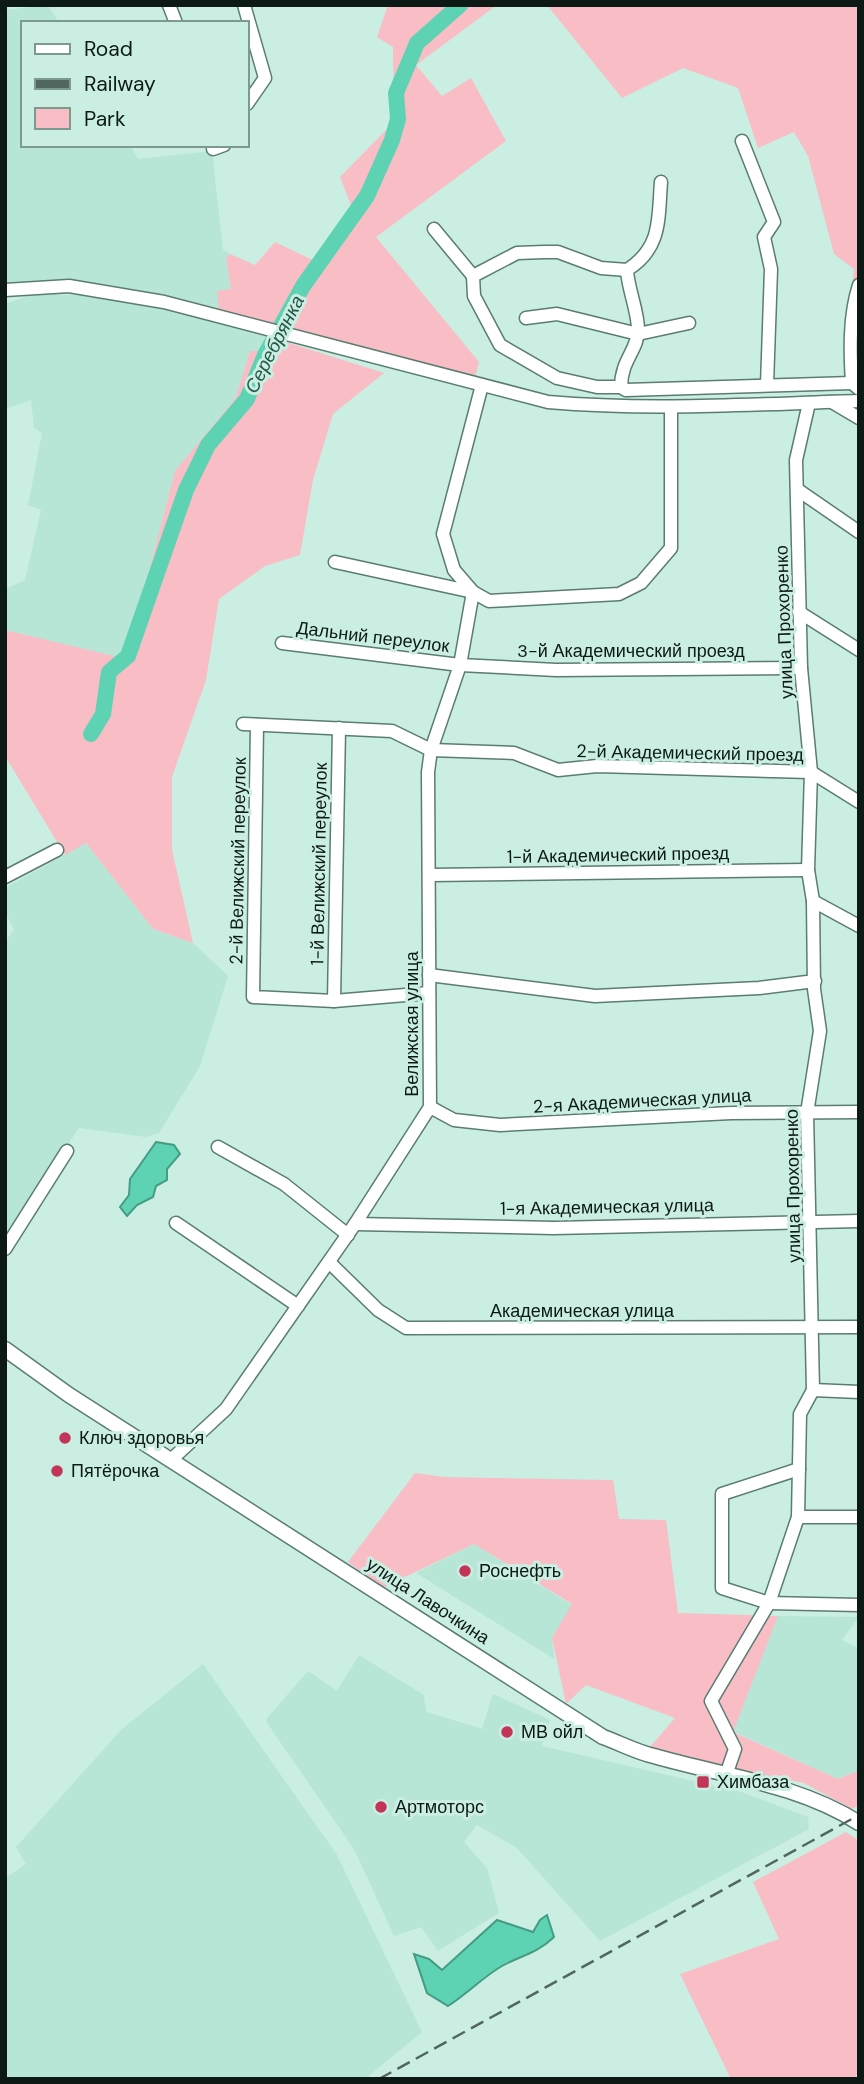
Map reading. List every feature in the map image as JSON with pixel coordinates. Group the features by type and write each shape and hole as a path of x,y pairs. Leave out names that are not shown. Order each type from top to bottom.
{"main road":[{"name":"улица Лавочкина","path":"5,1349 69,1395 603,1737 650,1755 800,1794 830,1805 859,1823"}],"street":[{"path":"244,5 265,78 248,103"},
{"path":"742,141 774,222 764,237 771,269 767,385"},
{"path":"473,276 517,253 544,251 558,252 601,268 627,270 643,261 653,247 661,181"},
{"path":"434,229 473,276 474,296 500,345 557,378 597,387 621,387 626,390 767,385 855,386 850,356 854,300 859,285"},
{"path":"621,387 621,370 638,334 627,270"},
{"path":"5,290 69,286 164,302 548,402 609,407 671,407 859,401"},
{"path":"526,318 558,314 638,334 689,323"},
{"path":"473,592 454,570 443,534 481,385"},
{"path":"832,402 859,418"},
{"name":"улица Прохоренко","path":"726,1775 735,1749 711,1701 769,1603 798,1517 800,1414 813,1390 807,1113 820,1031 815,981 813,901 808,870 811,772 801,668 796,460 809,403"},
{"path":"335,562 473,592 489,601 619,594 641,583 671,548 671,407"},
{"path":"798,490 859,532"},
{"name":"Велижская улица","path":"172,1460 226,1409 329,1262 430,1107 431,750 460,665 473,592"},
{"path":"799,612 859,650"},
{"name":"Дальний переулок","path":"282,643 460,665"},
{"name":"3-й Академический проезд","path":"460,665 556,670 801,668"},
{"path":"243,724 392,731 431,750"},
{"name":"2-й Велижский переулок","path":"257,725 253,996 334,1001"},
{"name":"1-й Велижский переулок","path":"334,1001 339,728"},
{"name":"2-й Академический проезд","path":"431,750 514,753 558,770 597,766 811,772 859,802"},
{"path":"5,877 57,850"},
{"name":"1-й Академический проезд","path":"429,875 808,870"},
{"path":"813,901 859,926"},
{"path":"429,975 594,996 759,988 815,981"},
{"path":"334,1001 429,993"},
{"name":"2-я Академическая улица","path":"430,1107 454,1120 500,1125 731,1113 859,1112"},
{"path":"218,1146 284,1184 351,1229"},
{"path":"5,1249 68,1151"},
{"name":"1-я Академическая улица","path":"351,1229 859,1222"},
{"path":"176,1223 298,1306"},
{"name":"Академическая улица","path":"329,1262 378,1310 406,1328 859,1327"},
{"path":"813,1390 859,1392"},
{"path":"799,1469 722,1494 722,1588 769,1603 859,1605"},
{"path":"798,1517 859,1517"}],"shaded area":[{"path":"48,5 58,21 21,21 21,147 131,147 138,159 212,151 223,250 230,254 226,258 231,289 219,310 110,285 76,281 5,283 5,10"},
{"path":"27,296 98,296 174,310 267,336 262,351 250,351 235,399 175,471 131,641 117,658 5,630 5,589 25,580 41,510 28,505 42,433 34,428 31,400 5,409 5,304"},
{"path":"86,843 153,929 193,943 228,976 200,1066 159,1133 146,1137 79,1128 5,1238 5,942 14,930 5,912 5,888"},
{"path":"156,1142 174,1145 180,1154 167,1169 167,1180 156,1186 153,1197 137,1205 127,1216 120,1207 129,1195 130,1179"},
{"path":"474,1544 572,1605 552,1638 554,1659 416,1573"},
{"path":"778,1616 859,1617 842,1640 859,1648 859,1770 838,1779 732,1731"},
{"path":"359,1655 424,1695 426,1712 487,1730 482,1728 493,1694 550,1720 542,1746 741,1792 808,1817 809,1829 600,1941 517,1848 477,1825 464,1842 487,1868 499,1913 438,1951 421,1927 394,1936 354,1849 267,1723 267,1718 308,1671 337,1691"},
{"path":"203,1664 337,1855 422,2032 365,2079 5,2079 5,1878 26,1864 16,1847 121,1730"},
{"path":"547,1915 554,1937 542,1947 495,1970 448,2006 427,1993 414,1954 429,1959 442,1970 497,1920 533,1932 540,1920"}],"green space":[{"path":"388,5 497,5 416,65 442,96 471,78 506,141 376,237 479,362 475,377 219,311 217,291 231,289 226,258 230,254 255,265 275,242 315,261 352,208 340,177 394,122 393,47 377,37"},
{"path":"547,5 859,5 859,386 848,322 854,269 834,254 808,156 794,132 758,148 738,88 683,68 622,98"},
{"path":"267,336 384,373 333,414 313,480 300,555 265,566 219,599 206,680 172,777 172,850 193,943 153,929 86,843 65,855 5,756 5,630 118,657 131,641 175,471 235,399 250,351 262,351"},
{"path":"415,1473 444,1477 613,1480 619,1519 666,1520 678,1613 778,1616 733,1732 838,1779 859,1770 859,1805 852,1809 804,1783 701,1763 650,1747 675,1718 586,1685 566,1704 552,1638 572,1604 474,1544 382,1588 348,1562"},
{"path":"846,1832 859,1841 859,2071 854,2079 731,2079 680,1974 779,1939 753,1882"}],"waterway":[{"name":"Серебрянка","path":"91,734 103,714 109,672 128,656 186,490 208,445 247,399 265,355 303,286 367,196 392,140 398,119 396,93 417,43 460,5"}],"railway":[{"path":"379,2079 859,1815"}],"place":[{"name":"Ключ здоровья","path":"65,1438"},
{"name":"Пятёрочка","path":"57,1471"},
{"name":"Роснефть","path":"465,1571"},
{"name":"МВ ойл","path":"507,1732"},
{"name":"Химбаза","path":"703,1782"},
{"name":"Артмоторс","path":"381,1807"}]}
